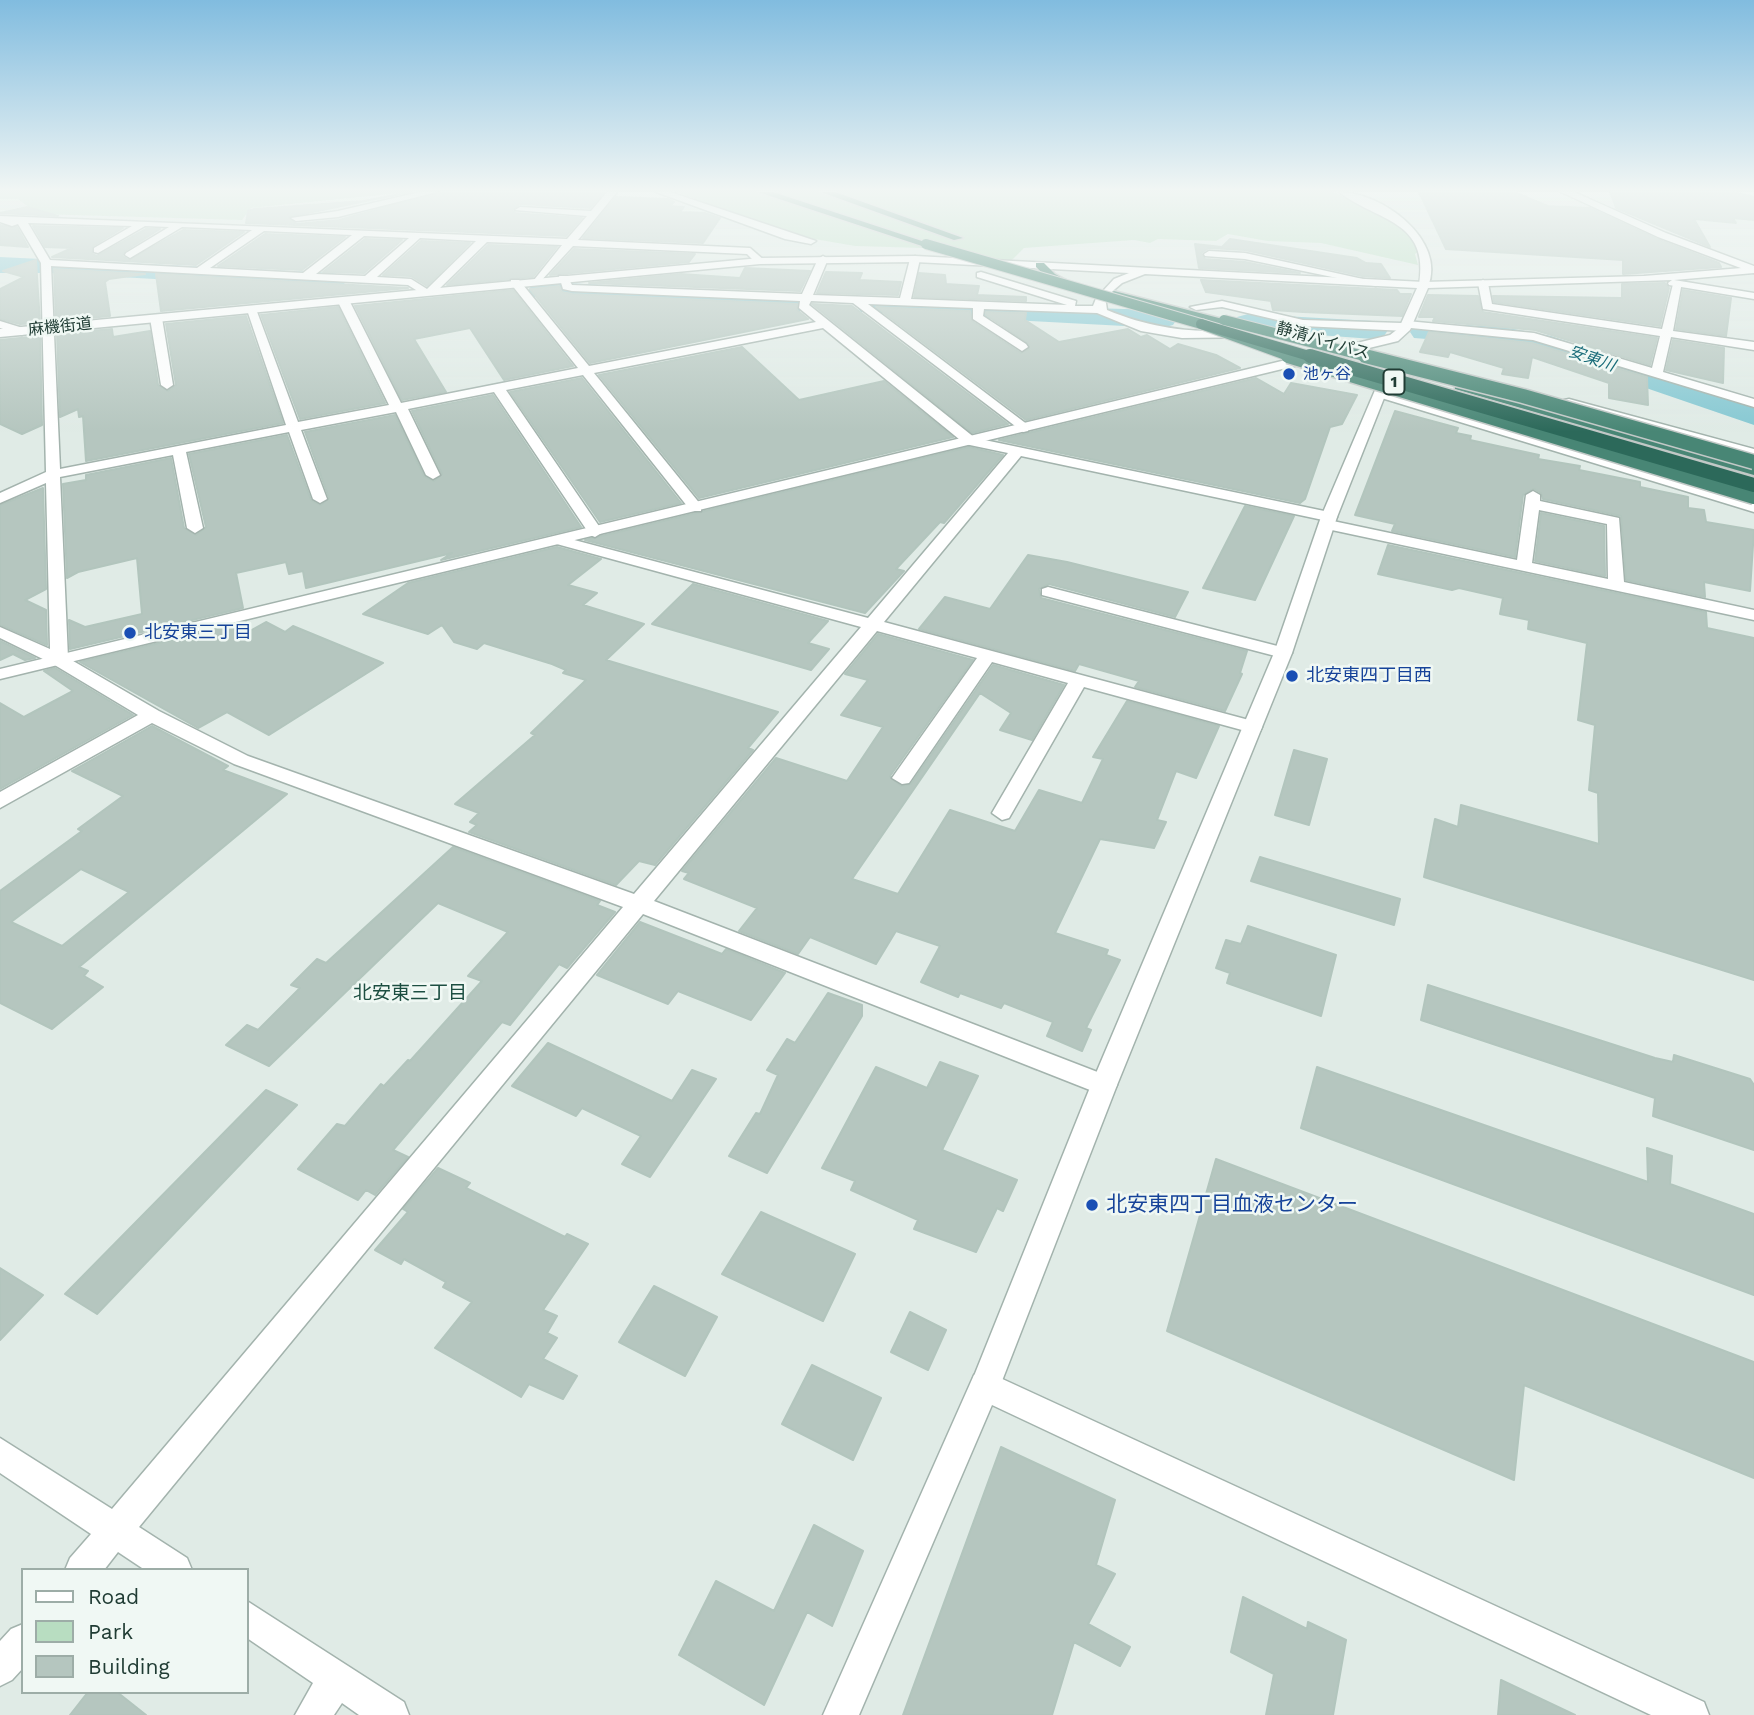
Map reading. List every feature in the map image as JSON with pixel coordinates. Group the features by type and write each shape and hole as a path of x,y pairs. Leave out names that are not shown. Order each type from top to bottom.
{"highway":[{"name":"静清バイパス","path":"1022,272 1754,486"},
{"name":"1","path":"1049,272 1051,276 1101,304 1237,330 1483,385 1754,462"},
{"name":"静清バイパス","path":"1062,272 1237,330 1754,472"},
{"name":"1","path":"1101,304 1265,333 1338,352 1378,377 1474,390 1754,472"},
{"name":"1","path":"1200,324 1279,353 1754,497"},
{"name":"1","path":"1237,330 1312,358 1754,486"}],"street":[{"path":"46,272 59,660"},
{"path":"199,272 411,282 427,292 448,272"},
{"path":"305,277 311,272"},
{"path":"367,280 376,272"},
{"path":"538,280 544,272"},
{"name":"麻機街道","path":"0,333 632,272"},
{"path":"822,272 803,306 970,441 1754,615"},
{"path":"904,304 912,272"},
{"path":"563,278 567,287 572,288 981,307 1101,304 1123,278 1148,272"},
{"name":"麻機街道","path":"1171,272 1424,285 1644,279 1729,272"},
{"path":"1323,272 1376,283"},
{"path":"0,674 1394,338 1406,326 1428,272"},
{"path":"1021,347 977,317 986,276 1101,304 1127,323 1179,337 1237,330 1265,333"},
{"path":"1644,279 1754,296"},
{"path":"515,282 588,370 695,508"},
{"path":"1483,283 1487,307 1754,345"},
{"path":"1657,373 1678,284"},
{"path":"343,300 433,475"},
{"path":"857,302 1023,428"},
{"path":"1196,307 1222,304 1303,323 1406,326 1534,337 1752,402"},
{"path":"250,309 320,499"},
{"path":"156,318 167,385"},
{"path":"0,324 22,331"},
{"path":"0,499 54,474 825,324"},
{"path":"841,1715 985,1386 1104,1085 1254,727 1283,653 1378,377 1754,508"},
{"path":"498,388 595,531"},
{"path":"1474,390 1523,390 1754,453"},
{"path":"1714,442 1731,439 1754,443"},
{"path":"179,450 195,528"},
{"path":"84,1568 1017,452"},
{"path":"1524,566 1533,500 1615,521 1616,586"},
{"path":"558,540 1254,727"},
{"path":"1048,592 1283,653"},
{"path":"0,632 59,660 152,715 241,760 639,904 1104,1085"},
{"path":"902,778 988,655"},
{"path":"1002,813 1079,680"},
{"path":"0,801 152,715"},
{"path":"985,1386 1691,1715"},
{"path":"0,1454 172,1568"},
{"path":"248,1619 391,1715"},
{"path":"0,1668 21,1642"},
{"path":"313,1715 337,1679"}],"building":[{"path":"7,272 37,272 40,323 20,324 0,319 0,289 24,277"},
{"path":"54,272 145,274 109,279 105,282 110,316 56,321"},
{"path":"386,272 441,272 427,286 411,276 383,275"},
{"path":"460,272 537,272 533,277 447,285"},
{"path":"553,272 582,272 550,275"},
{"path":"743,272 809,272 800,291 589,283 681,274 740,278"},
{"path":"826,272 862,273 859,280 901,282 898,295 817,293"},
{"path":"1344,272 1386,272 1390,278"},
{"path":"919,273 945,275 946,284 979,286 977,295 1026,297 1026,301 914,297"},
{"path":"156,274 407,288 408,288 161,311"},
{"path":"1201,280 1397,290 1400,294 1411,294 1402,316 1273,310 1271,301 1206,292"},
{"path":"1665,283 1669,288 1660,326 1494,302 1493,296 1622,298 1622,284"},
{"path":"559,286 562,292 572,294 797,304 797,310 808,319 590,363 530,289"},
{"path":"513,290 573,366 504,380 470,328 414,339 446,392 402,400 355,306"},
{"path":"1683,290 1731,298 1726,336 1676,329"},
{"path":"1428,295 1478,296 1483,312 1657,338 1650,365 1535,330 1433,321 1435,317 1419,317"},
{"path":"812,304 852,306 1008,424 972,433"},
{"path":"338,307 385,403 300,419 261,315"},
{"path":"876,307 970,311 972,321 1021,353 1029,349 1028,343 986,315 986,312 1026,313 1025,320 1059,342 1128,329 1141,337 1147,335 1170,349 1178,344 1216,355 1240,368 1026,420"},
{"path":"246,316 283,423 86,461 83,416 79,417 78,409 60,417 57,334 112,329 113,337 150,331 158,385 168,391 176,385 166,324"},
{"path":"1429,332 1532,343 1647,377 1648,405 1609,398 1609,383 1532,357 1528,378 1502,374 1504,368 1450,352 1448,357 1420,352"},
{"path":"40,336 42,425 22,434 0,424 0,340"},
{"path":"1673,340 1724,348 1723,383 1666,370"},
{"path":"742,347 799,400 884,381 953,437 699,498 599,375"},
{"path":"582,378 681,503 600,522 510,392"},
{"path":"1256,378 1284,394 1291,383 1357,395 1342,424 1330,427 1305,499 1300,503 999,440"},
{"path":"493,395 581,527 441,560 452,553 306,588 303,571 289,574 286,562 236,573 243,608 70,649 69,620 85,627 142,614 137,558 78,572 67,578 63,484 86,480 86,475 171,458 184,528 196,535 206,527 189,454 287,435 311,500 321,505 329,498 305,432 395,415 424,476 434,481 442,474 412,411"},
{"path":"1395,411 1458,428 1456,433 1471,436 1470,440 1539,455 1538,459 1580,466 1579,470 1640,482 1640,487 1688,497 1688,508 1704,510 1706,522 1754,530 1750,591 1704,582 1705,597 1626,580 1621,516 1543,499 1541,493 1534,489 1523,495 1515,557 1392,531 1395,524 1355,515"},
{"path":"969,447 1003,455 944,523 940,522 896,569 904,571 865,613 585,540"},
{"path":"43,488 46,589 25,600 46,610 47,645 0,625 0,505"},
{"path":"1245,506 1294,516 1255,600 1203,588"},
{"path":"1541,513 1604,526 1605,576 1535,561"},
{"path":"1388,545 1706,612 1707,628 1754,638 1754,980 1424,877 1435,819 1458,827 1461,805 1599,844 1598,793 1589,790 1595,725 1578,720 1587,643 1528,629 1529,620 1500,614 1503,598 1378,574"},
{"path":"557,547 601,559 568,585 597,593 583,605 644,624 606,660 778,712 748,748 753,750 655,865 639,861 616,885 469,832 477,825 470,822 479,813 455,804 535,735 531,733 586,680 563,673 566,670 552,664 484,643 477,649 454,642 442,625 428,634 363,614 408,583"},
{"path":"1028,555 1188,592 1175,617 1049,584 1039,589 1041,598 1247,651 1240,673 1242,674 1225,711 1135,687 1139,681 1079,664 1075,671 919,629 945,597 990,609"},
{"path":"693,584 828,621 808,643 829,649 811,670 652,624"},
{"path":"246,622 248,632 266,622 285,632 293,626 383,663 269,735 227,712 198,728 80,662"},
{"path":"878,634 973,660 890,776 901,786 911,784 993,665 1064,685 1032,740 1000,730 1011,713 980,693 852,879 898,894 950,810 1015,831 1039,790 1082,803 1103,759 1093,757 1127,701 1219,726 1196,778 1176,771 1157,820 1166,822 1154,848 1100,839 1055,933 1108,950 1106,955 1120,960 1086,1028 1091,1030 1082,1051 1047,1036 1053,1022 1004,1003 1001,1008 960,993 958,997 921,982 940,946 896,931 876,964 810,937 798,954 739,931 757,908 684,879 689,873 682,871 776,758 847,781 883,727 841,715 868,680 845,674"},
{"path":"0,641 35,658 25,660 13,654 0,660"},
{"path":"55,668 133,715 0,789 0,703 24,717 73,691 44,671"},
{"path":"152,726 228,766 223,770 287,794 79,967 88,971 84,976 103,987 52,1029 0,1003 0,891 82,831 78,829 123,796 72,771","holes":["81,869 129,892 62,946 11,922"]},
{"path":"1294,750 1327,759 1309,825 1275,815"},
{"path":"453,847 600,901 597,905 615,912 567,968 559,964 510,1025 502,1022 393,1150 408,1157 375,1195 366,1190 358,1200 298,1169 337,1124 345,1126 381,1084 384,1086 408,1060 410,1061 482,981 468,976 508,932 438,903 269,1066 226,1045 247,1025 258,1030 300,988 291,985 317,959 326,963"},
{"path":"1260,857 1400,899 1394,925 1251,881"},
{"path":"640,922 722,954 726,949 785,973 751,1020 678,991 668,1004 597,975"},
{"path":"1248,926 1336,955 1321,1016 1227,983 1230,973 1216,968 1226,940 1241,944"},
{"path":"1428,985 1655,1058 1673,1062 1674,1055 1750,1079 1754,1085 1754,1150 1653,1116 1655,1098 1421,1020"},
{"path":"828,993 862,1005 862,1016 767,1173 729,1156 756,1113 760,1114 778,1075 767,1070 787,1039 795,1043"},
{"path":"548,1043 672,1101 692,1070 716,1079 650,1177 622,1164 641,1136 582,1108 576,1116 512,1086"},
{"path":"940,1062 978,1076 942,1150 1017,1180 1003,1211 997,1208 976,1252 914,1229 918,1220 851,1190 855,1181 822,1168 876,1067 927,1088"},
{"path":"1317,1067 1648,1182 1647,1148 1672,1156 1670,1184 1754,1214 1754,1295 1301,1128"},
{"path":"266,1090 297,1105 97,1314 65,1294"},
{"path":"1216,1159 1754,1362 1754,1478 1524,1385 1514,1480 1167,1331"},
{"path":"438,1168 470,1183 466,1188 565,1237 567,1234 588,1244 543,1310 557,1316 547,1333 557,1338 543,1359 577,1376 563,1399 529,1384 521,1397 435,1348 472,1302 443,1287 446,1282 404,1259 401,1264 375,1250 408,1212 403,1209"},
{"path":"761,1212 855,1254 823,1321 722,1274"},
{"path":"0,1268 43,1295 0,1340"},
{"path":"654,1286 717,1317 685,1376 619,1342"},
{"path":"910,1312 946,1330 928,1370 891,1352"},
{"path":"812,1365 881,1398 853,1460 782,1424"},
{"path":"1001,1447 1115,1500 1096,1565 1115,1574 1088,1624 1130,1647 1120,1666 1074,1642 1052,1715 903,1715"},
{"path":"814,1525 863,1551 832,1626 807,1612 764,1705 679,1655 716,1581 774,1611"},
{"path":"1243,1597 1307,1629 1308,1622 1346,1640 1333,1715 1266,1715 1274,1674 1231,1652"},
{"path":"1501,1680 1575,1715 1498,1715"},
{"path":"86,1694 120,1694 146,1715 70,1715"}],"waterway":[{"name":"安東川","path":"156,272 332,281"},
{"name":"安東川","path":"542,291 796,303"},
{"name":"安東川","path":"871,306 970,311"},
{"name":"安東川","path":"987,312 1162,319"},
{"name":"安東川","path":"1248,323 1373,330"},
{"name":"安東川","path":"1425,332 1503,336 1551,345 1754,415"}],"place":[{"name":"池ヶ谷","path":"1289,374"},
{"name":"北安東三丁目","path":"130,633"},
{"name":"北安東四丁目西","path":"1292,676"},
{"name":"北安東四丁目血液センター","path":"1092,1205"}],"district":[{"name":"北安東三丁目","path":"410,993"}]}
